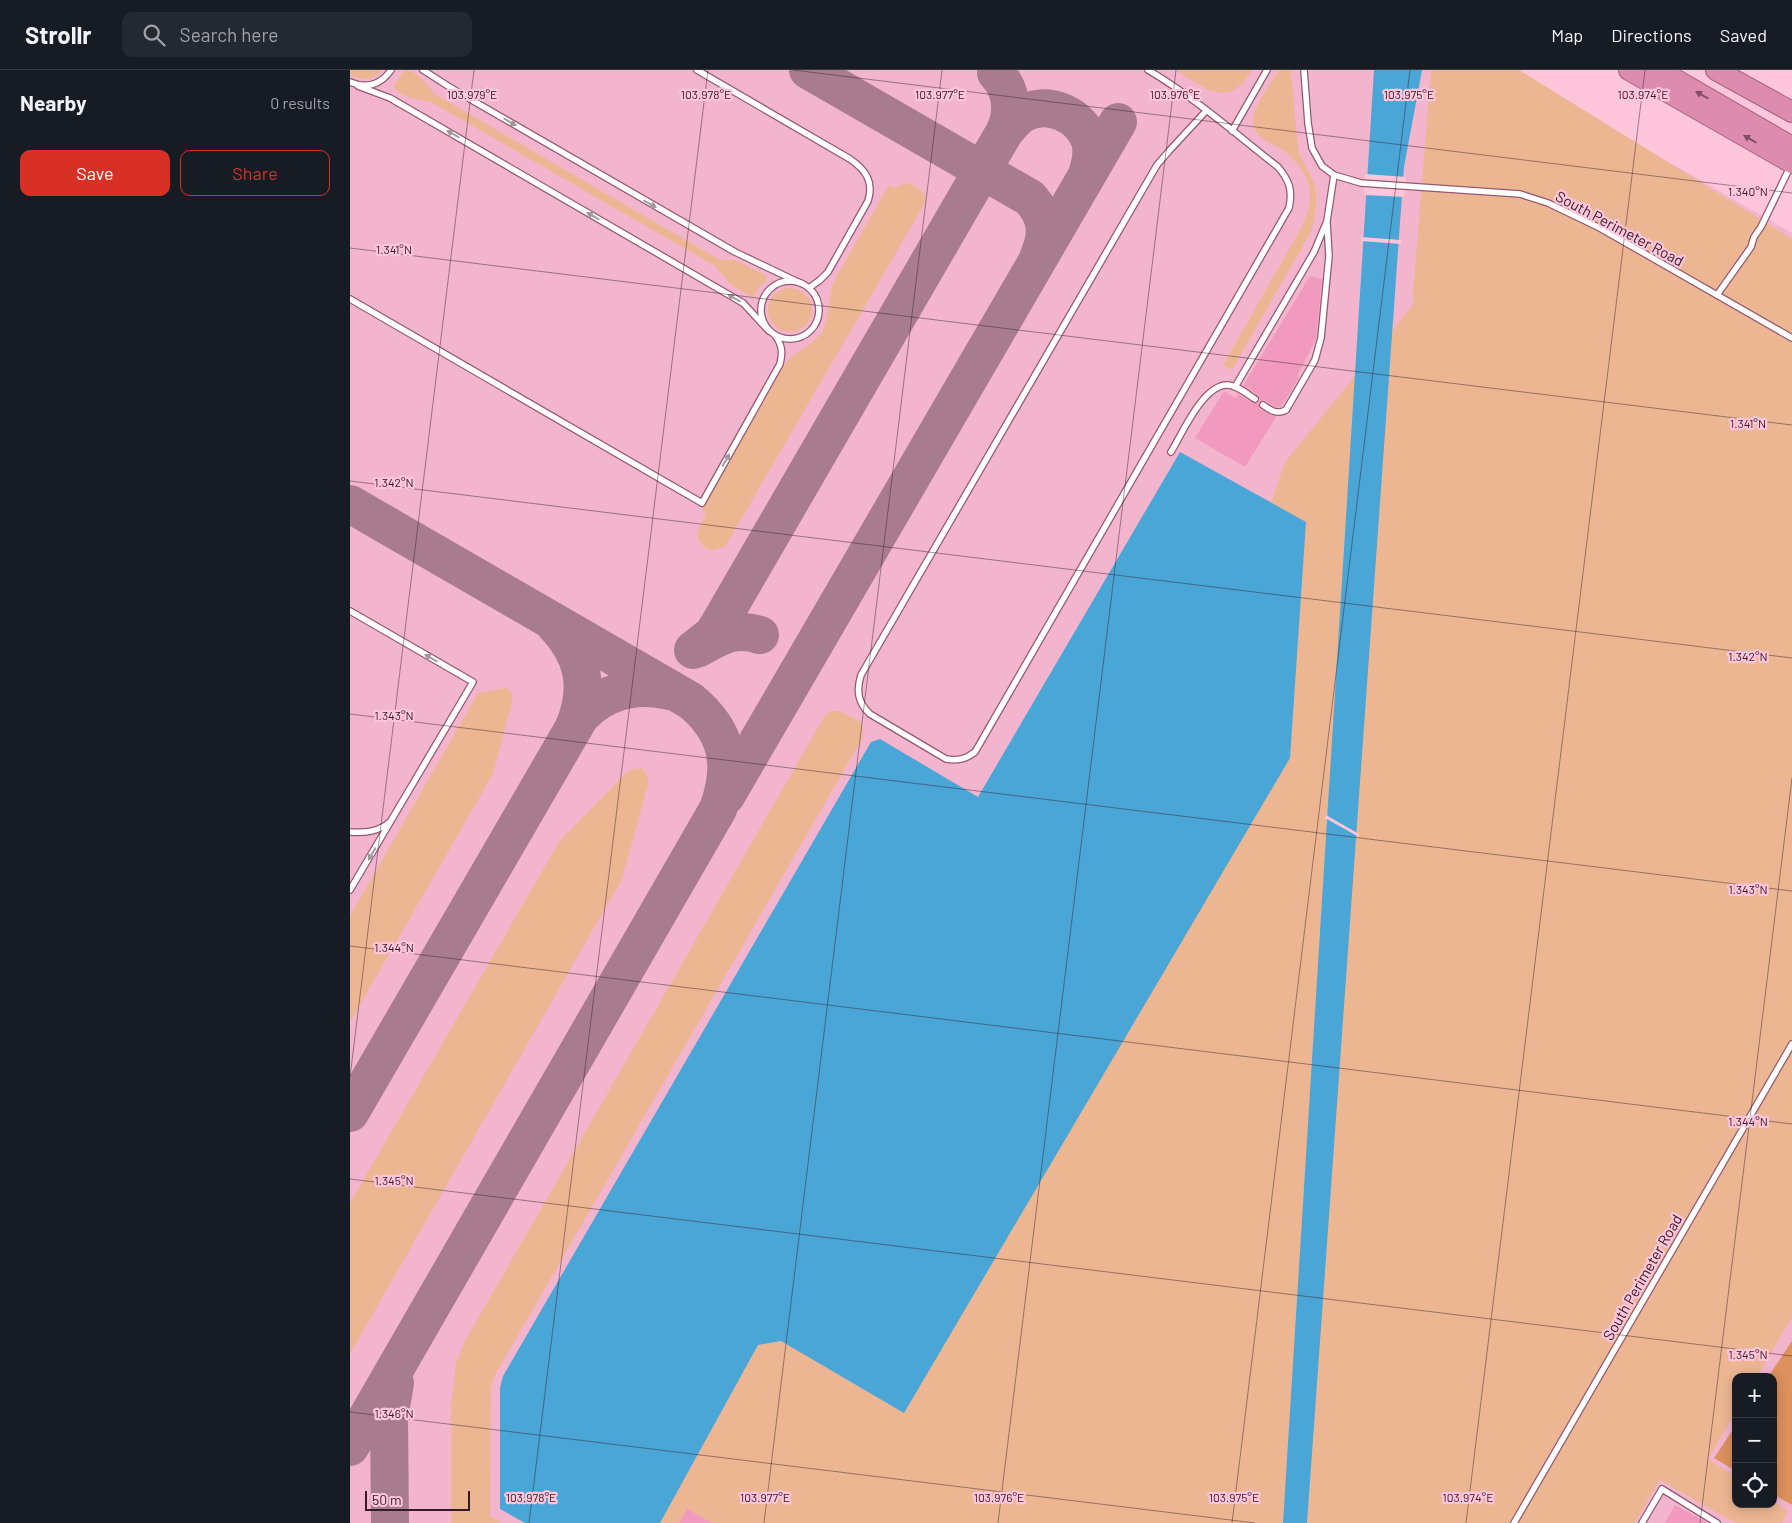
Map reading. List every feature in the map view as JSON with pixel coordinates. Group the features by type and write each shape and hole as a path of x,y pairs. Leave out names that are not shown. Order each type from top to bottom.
{"highway":[{"path":"1629,70 1792,164"},
{"path":"1659,70 1792,147"},
{"path":"1716,70 1792,112"}],"lane":[{"path":"358,86 376,84 384,79 391,70"},
{"path":"423,70 735,252 809,288 816,296 819,306 819,316 816,325 802,337 784,339 776,336"},
{"path":"697,70 850,159 867,174 871,192 868,201 828,272 809,288"},
{"path":"1148,70 1174,86 1278,167 1286,176 1291,192 1289,208 975,752 961,760 946,759 864,709 858,695 861,675 1158,166 1169,151 1206,111"},
{"path":"1232,131 1266,70"},
{"path":"1235,387 1314,252 1326,221 1334,175 1322,166 1312,148 1304,70"},
{"path":"350,82 390,98 743,303 780,342 782,349 780,364 702,502 350,299"},
{"path":"1717,295 1751,246 1792,164"},
{"name":"South Perimeter Road","path":"1334,175 1361,183 1520,194 1548,203 1600,228 1792,338"},
{"path":"1263,405 1276,412 1286,410 1315,360 1321,338 1329,256 1326,221"},
{"path":"769,330 763,322 761,313 765,296 780,283 790,281 800,283"},
{"path":"1170,452 1207,394 1227,385 1235,387 1254,399"},
{"path":"350,611 473,682 350,890"},
{"path":"350,832 364,833 378,830 393,819"},
{"name":"South Perimeter Road","path":"1514,1523 1792,1044"},
{"path":"1642,1523 1662,1489 1718,1523"}],"shaded area":[{"path":"350,70 1509,70 1792,233 1792,1523 350,1523"},
{"path":"350,70 382,70 372,78 360,79 352,76"},
{"path":"403,70 417,75 435,94 720,260 735,260 767,276 767,280 757,289 755,296 752,297 731,285 715,266 431,102 400,93 393,86"},
{"path":"1175,70 1252,70 1243,83 1234,90 1225,93 1207,89"},
{"path":"1279,70 1291,70 1298,150 1314,184 1317,198 1316,211 1311,232 1232,370 1223,365 1304,223 1309,204 1309,187 1299,166 1287,153 1261,137 1254,127 1253,121 1256,109"},
{"path":"1431,70 1519,70 1792,239 1792,1317 1759,1373 1732,1373 1732,1419 1708,1459 1732,1474 1732,1508 1777,1508 1777,1504 1788,1511 1782,1523 1735,1523 1660,1480 1635,1523 660,1523 758,1345 781,1341 904,1413 1306,522 1271,503 1285,462 1412,306"},
{"path":"905,183 914,185 921,190 925,195 925,203 725,547 711,551 700,543 697,535 706,514 702,510 785,364 815,340 823,330 835,279 889,185 894,188"},
{"path":"790,288 802,292 808,298 812,310 808,322 802,328 790,332 778,328 772,322 768,310 772,298 778,292"},
{"path":"505,688 512,694 512,702 493,774 350,1022 350,916 478,693"},
{"path":"831,711 839,711 861,722 863,729 862,739 495,1375 491,1387 490,1516 502,1523 451,1523 451,1404 456,1363 465,1341 824,717"},
{"path":"640,768 647,775 648,785 622,879 350,1354 350,1203 559,842 627,772"},
{"path":"1792,1341 1792,1505 1777,1496 1777,1373 1771,1373"},
{"path":"1732,1431 1732,1469 1714,1458"}],"water":[{"path":"1374,70 1422,70 1404,167 1307,1523 1283,1523"},
{"path":"1180,452 1306,522 1290,758 904,1413 781,1341 758,1345 660,1523 525,1523 500,1509 500,1388 503,1376 871,742 880,739 978,797"}],"pier":[{"path":"1365,174 1406,177 1404,197 1364,195"},
{"path":"1361,237 1401,240 1401,244 1361,241"},
{"path":"1326,815 1359,834 1359,837 1325,818"}],"building":[{"path":"1310,276 1322,279 1316,339 1298,375 1299,378 1281,407 1275,407 1264,400 1259,403 1260,409 1276,417 1245,467 1195,438 1224,391 1236,398 1238,394 1253,403 1259,402 1258,395 1243,386"},
{"path":"1675,1505 1708,1523 1665,1523"},
{"path":"687,1509 712,1523 679,1523"}],"taxiway":[{"path":"808,70 1030,198 1043,218 1045,232 1039,255"},
{"path":"693,650 712,635 718,626 1005,131 1010,115 1010,101 1005,86 996,73"},
{"path":"1005,131 1018,117 1034,109 1044,108 1063,112 1079,124 1086,132 1090,141 1091,156 1088,171"},
{"path":"726,796 1118,122"},
{"path":"350,504 691,701 713,725 720,737 726,764 726,778 718,809 350,1447"},
{"path":"554,624 572,648 581,672 582,698 574,727"},
{"path":"699,648 735,632 760,635"},
{"path":"350,1113 580,717 599,701 621,691 645,688 670,691"},
{"path":"390,1523 389,1418 395,1383"}]}
